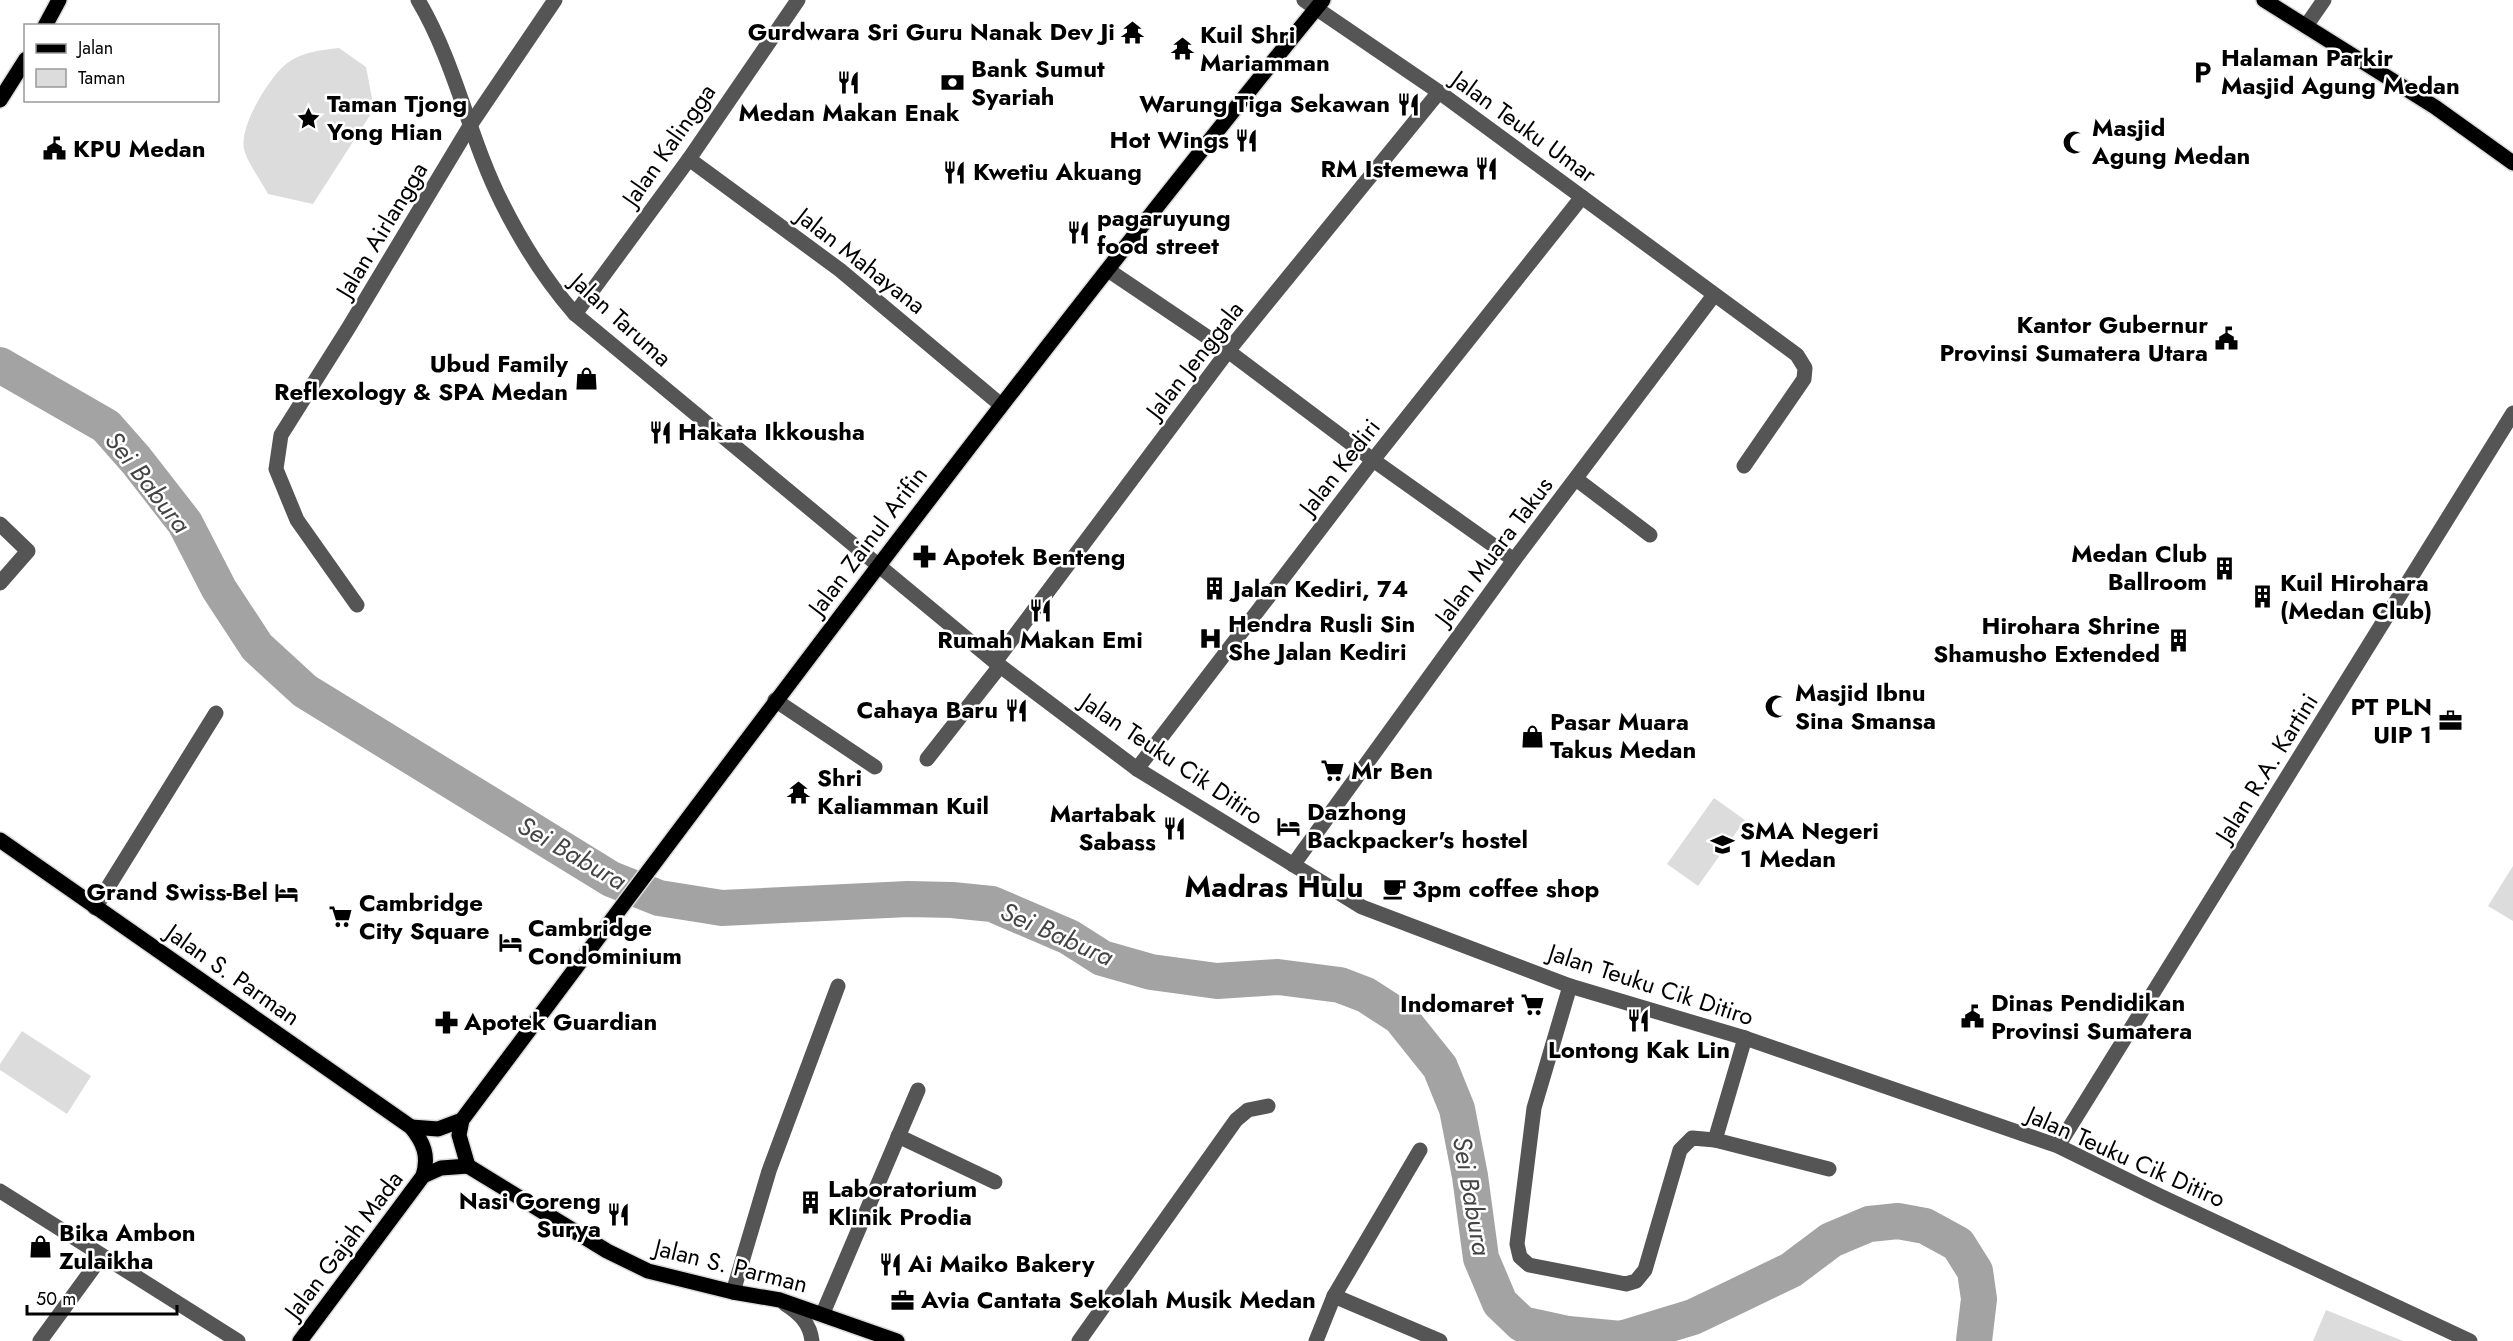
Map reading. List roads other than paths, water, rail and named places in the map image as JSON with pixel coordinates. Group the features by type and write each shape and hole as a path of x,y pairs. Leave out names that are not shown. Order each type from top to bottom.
{"main road":[{"path":"46,24 59,0"},
{"path":"2264,0 2435,107 2513,163"},
{"name":"Jalan Zainul Arifin","path":"462,1120 877,566 1314,3"},
{"path":"0,100 24,62"},
{"name":"Jalan S. Parman","path":"0,840 411,1127"},
{"path":"411,1127 438,1129 462,1120"},
{"path":"423,1176 441,1168 468,1166 459,1135 462,1120"},
{"path":"411,1127 426,1152 427,1160 423,1176"},
{"name":"Jalan S. Parman","path":"468,1166 617,1256 648,1271 733,1292 780,1300 823,1313 896,1341"},
{"name":"Jalan Gajah Mada","path":"300,1341 423,1176"}],"street":[{"name":"Jalan Taruma","path":"418,0 435,28 502,203 549,285 575,314 877,566"},
{"name":"Jalan Airlangga","path":"357,605 297,520 277,474 276,458 281,435 471,124 555,0"},
{"name":"Jalan Kalingga","path":"575,314 689,159 798,0"},
{"path":"2306,26 2324,0"},
{"name":"Jalan Teuku Umar","path":"1314,3 1797,355 1805,368 1804,380 1744,466"},
{"name":"Jalan Jenggala","path":"927,759 1228,351 1439,92"},
{"name":"Jalan Mahayana","path":"689,159 840,270 1001,405"},
{"name":"Jalan Kediri","path":"1137,769 1373,460 1582,197"},
{"path":"1108,270 1228,351 1373,460 1514,560"},
{"name":"Jalan Muara Takus","path":"1293,866 1514,560 1714,295"},
{"name":"Jalan R.A. Kartini","path":"2058,1146 2513,413"},
{"path":"1575,479 1650,535"},
{"path":"0,524 28,551 0,583"},
{"name":"Jalan Teuku Cik Ditiro","path":"877,566 998,664 1137,769 1362,906 1570,986 1745,1038 2058,1146 2470,1341"},
{"path":"775,700 875,768"},
{"path":"95,908 216,713"},
{"path":"733,1292 768,1171 838,986"},
{"path":"1570,986 1534,1108 1517,1244 1520,1257 1529,1265 1626,1284 1636,1281 1646,1270 1680,1150 1692,1138 1715,1140 1829,1169"},
{"path":"1715,1140 1745,1038"},
{"path":"823,1313 918,1090"},
{"path":"1079,1341 1236,1120 1248,1110 1268,1106"},
{"path":"898,1136 995,1182"},
{"path":"1316,1341 1334,1296 1420,1150"},
{"path":"0,1191 238,1341"},
{"path":"40,1341 102,1256"},
{"path":"1334,1296 1440,1341"},
{"path":"780,1300 798,1312 807,1323 812,1341"},
{"path":"888,1341 896,1341"}],"waterway":[{"name":"Sei Babura","path":"0,365 106,426 185,523 219,589 257,647 305,691 611,879 659,898 722,908 908,899 992,904 1069,937 1102,958 1151,972 1217,981 1278,977 1340,985 1366,995 1400,1017 1440,1067 1457,1109 1470,1176 1481,1258 1500,1303 1522,1324 1568,1334 1621,1339 1693,1317 1791,1270 1831,1240 1869,1224 1898,1221 1925,1226 1958,1244 1975,1271 1979,1299 1974,1341"}],"place":[{"name":"Gurdwara Sri Guru Nanak Dev Ji","path":"1133,32"},
{"name":"Kuil Shri Mariamman","path":"1182,49"},
{"name":"Halaman Parkir Masjid Agung Medan","path":"2203,72"},
{"name":"Medan Makan Enak","path":"849,83"},
{"name":"Bank Sumut Syariah","path":"953,83"},
{"name":"Warung Tiga Sekawan","path":"1408,104"},
{"name":"Taman Tjong Yong Hian","path":"309,118"},
{"name":"Hot Wings","path":"1247,140"},
{"name":"Masjid Agung Medan","path":"2074,142"},
{"name":"KPU Medan","path":"55,149"},
{"name":"RM Istemewa","path":"1487,169"},
{"name":"Kwetiu Akuang","path":"955,172"},
{"name":"pagaruyung food street","path":"1079,232"},
{"name":"Kantor Gubernur Provinsi Sumatera Utara","path":"2226,339"},
{"name":"Ubud Family Reflexology & SPA Medan","path":"586,378"},
{"name":"Hakata Ikkousha","path":"660,432"},
{"name":"Apotek Benteng","path":"925,557"},
{"name":"Medan Club Ballroom","path":"2225,568"},
{"name":"Jalan Kediri, 74","path":"1215,589"},
{"name":"Kuil Hirohara (Medan Club)","path":"2262,597"},
{"name":"Rumah Makan Emi","path":"1040,610"},
{"name":"Hendra Rusli Sin She Jalan Kediri","path":"1210,638"},
{"name":"Hirohara Shrine Shamusho Extended","path":"2178,640"},
{"name":"Masjid Ibnu Sina Smansa","path":"1777,707"},
{"name":"Cahaya Baru","path":"1016,710"},
{"name":"PT PLN UIP 1","path":"2450,721"},
{"name":"Pasar Muara Takus Medan","path":"1532,736"},
{"name":"Mr Ben","path":"1333,771"},
{"name":"Shri Kaliamman Kuil","path":"799,792"},
{"name":"Dazhong Backpacker's hostel","path":"1289,826"},
{"name":"Martabak Sabass","path":"1174,828"},
{"name":"SMA Negeri 1 Medan","path":"1722,845"},
{"name":"3pm coffee shop","path":"1394,889"},
{"name":"Grand Swiss-Bel","path":"286,892"},
{"name":"Cambridge City Square","path":"341,917"},
{"name":"Cambridge Condominium","path":"510,942"},
{"name":"Indomaret","path":"1532,1004"},
{"name":"Dinas Pendidikan Provinsi Sumatera","path":"1973,1017"},
{"name":"Lontong Kak Lin","path":"1639,1020"},
{"name":"Apotek Guardian","path":"446,1022"},
{"name":"Laboratorium Klinik Prodia","path":"810,1203"},
{"name":"Nasi Goreng Surya","path":"619,1215"},
{"name":"Bika Ambon Zulaikha","path":"41,1247"},
{"name":"Ai Maiko Bakery","path":"890,1264"},
{"name":"Avia Cantata Sekolah Musik Medan","path":"903,1300"}],"district":[{"name":"Madras Hulu","path":"1274,887"}]}
